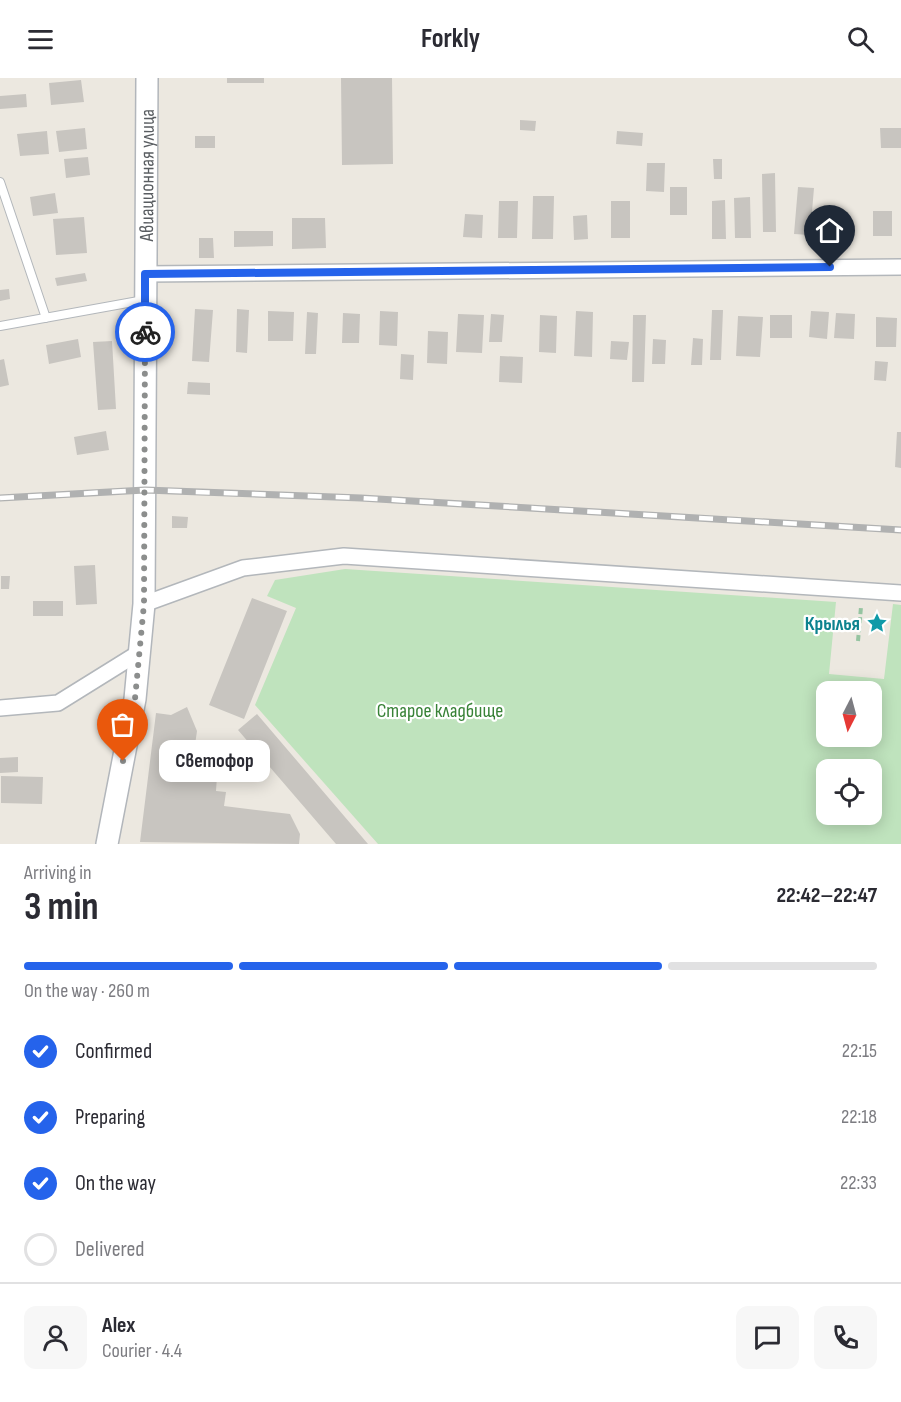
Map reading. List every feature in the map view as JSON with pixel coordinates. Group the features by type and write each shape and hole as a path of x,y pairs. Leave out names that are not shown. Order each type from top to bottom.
{"main road":[{"name":"Авиационная улица","path":"107,844 135,699 144,604 147,78"}],"street":[{"path":"145,274 901,267"},
{"path":"144,604 243,568 344,556 862,588 901,593"},
{"path":"0,708 57,703 141,652"}],"lane":[{"path":"0,182 46,318"},
{"path":"0,326 145,299"}],"path":[{"path":"858,641 862,588"}],"green space":[{"name":"Старое кладбище","path":"345,569 836,602 829,674 884,679 893,604 901,605 901,844 378,844 255,705 296,608 267,596 275,580"}],"building":[{"path":"227,78 264,78 264,83 227,83"},
{"path":"341,78 392,78 393,164 342,165"},
{"path":"81,80 84,102 51,105 49,83"},
{"path":"26,94 27,107 0,109 0,96"},
{"path":"520,120 536,121 535,131 520,130"},
{"path":"85,128 87,149 59,152 56,131"},
{"path":"880,128 901,128 901,148 881,148"},
{"path":"47,131 49,154 20,156 17,134"},
{"path":"617,131 643,133 642,146 616,144"},
{"path":"195,136 215,136 215,148 195,148"},
{"path":"88,157 90,175 66,178 64,159"},
{"path":"713,159 722,159 722,179 714,179"},
{"path":"647,163 665,163 664,192 646,191"},
{"path":"775,173 776,232 763,232 762,174"},
{"path":"670,187 687,187 687,215 670,215"},
{"path":"798,187 814,188 810,235 794,234"},
{"path":"55,193 58,213 33,216 30,197"},
{"path":"533,196 554,196 553,239 532,239"},
{"path":"750,197 751,238 735,238 734,198"},
{"path":"725,200 726,239 712,239 712,201"},
{"path":"499,201 518,201 517,238 498,238"},
{"path":"611,201 630,201 630,238 611,238"},
{"path":"828,211 844,211 843,236 827,235"},
{"path":"873,211 892,211 892,236 873,236"},
{"path":"465,214 483,215 482,238 463,237"},
{"path":"587,215 588,239 574,240 573,216"},
{"path":"84,217 87,253 56,255 53,219"},
{"path":"292,218 325,218 326,248 292,249"},
{"path":"234,231 273,231 273,246 234,247"},
{"path":"199,238 213,238 214,258 199,258"},
{"path":"85,273 87,281 57,286 55,278"},
{"path":"9,289 10,299 0,301 0,290"},
{"path":"195,309 213,310 209,362 192,361"},
{"path":"237,309 249,310 247,353 236,352"},
{"path":"712,310 723,310 721,360 710,360"},
{"path":"268,311 294,312 293,341 268,341"},
{"path":"380,311 398,312 397,346 379,345"},
{"path":"576,311 593,312 592,357 574,356"},
{"path":"811,311 829,312 827,339 809,337"},
{"path":"307,312 318,313 316,354 305,354"},
{"path":"343,313 360,314 359,343 342,343"},
{"path":"836,313 855,314 854,339 834,338"},
{"path":"458,314 484,315 482,353 456,352"},
{"path":"491,314 504,315 502,342 489,342"},
{"path":"540,315 557,316 556,353 539,352"},
{"path":"633,315 646,315 644,382 632,382"},
{"path":"770,315 792,315 792,338 770,338"},
{"path":"738,316 763,317 760,357 736,356"},
{"path":"876,317 897,318 896,347 876,347"},
{"path":"428,331 448,332 447,364 427,363"},
{"path":"693,338 703,339 702,365 691,365"},
{"path":"78,339 81,357 49,364 46,345"},
{"path":"653,339 666,340 665,364 652,364"},
{"path":"112,341 116,409 98,410 93,342"},
{"path":"611,341 629,342 627,360 610,359"},
{"path":"401,354 414,355 413,380 400,379"},
{"path":"500,356 523,357 522,383 499,382"},
{"path":"4,359 9,385 0,387 0,360"},
{"path":"875,361 888,362 886,381 874,380"},
{"path":"188,382 210,383 210,395 187,394"},
{"path":"106,431 109,450 77,455 74,437"},
{"path":"897,432 901,432 901,468 895,467"},
{"path":"172,516 188,517 187,528 172,528"},
{"path":"95,565 97,604 76,605 74,566"},
{"path":"1,576 10,576 9,589 1,589"},
{"path":"252,598 287,611 244,719 209,705"},
{"path":"33,601 63,601 63,616 33,616"},
{"path":"187,707 197,731 191,773 217,776 216,791 226,792 224,806 290,814 300,834 299,844 140,842 156,713 171,715"},
{"path":"257,714 368,844 336,844 238,730"},
{"path":"18,757 18,772 0,773 0,758"},
{"path":"1,776 43,777 42,804 1,803"}],"railway":[{"path":"0,498 145,490 361,498 901,530"}],"way so far":[{"path":"123,761 135,699 144,604 145,332"}],"place":[{"name":"Крылья","path":"877,623"},
{"name":"Светофор","path":"123,761"}],"route":[{"path":"145,332 145,274 830,267"}]}
